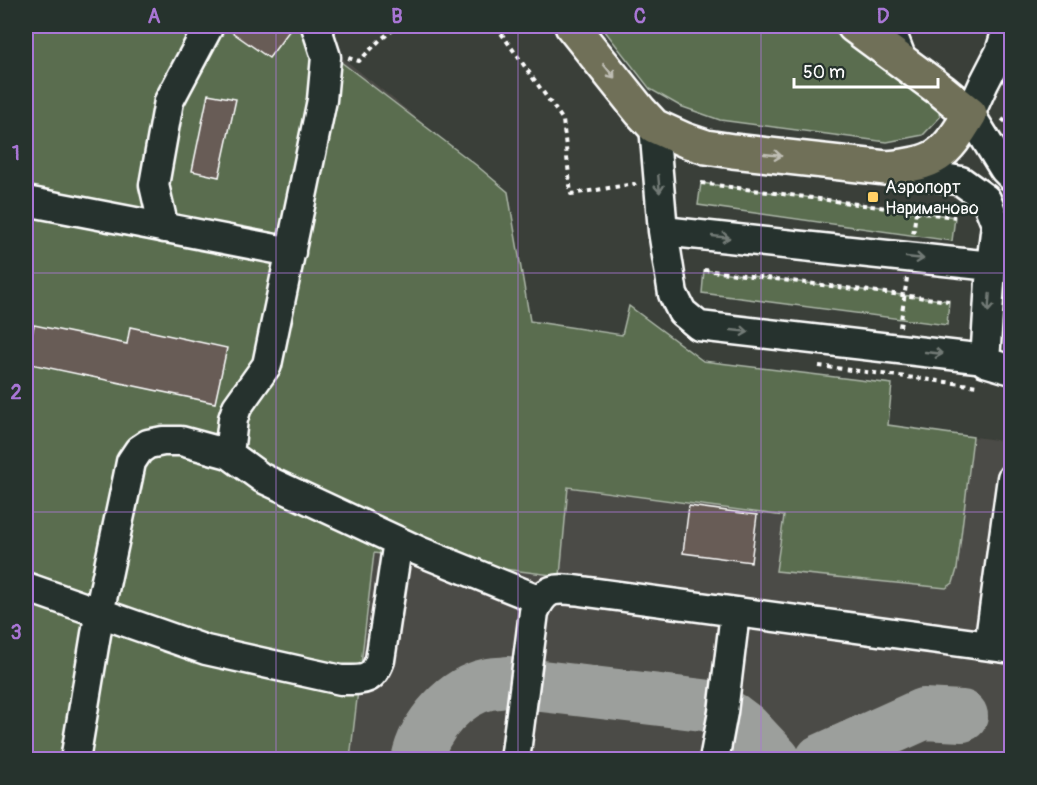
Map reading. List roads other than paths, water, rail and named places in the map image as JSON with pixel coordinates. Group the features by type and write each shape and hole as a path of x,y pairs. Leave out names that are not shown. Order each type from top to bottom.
{"main road":[{"path":"572,26 654,126 685,141 706,147 886,168 931,160 944,151 956,138 970,114 854,26"}],"street":[{"path":"164,228 154,185 169,101 209,26"},
{"path":"889,26 903,62"},
{"path":"970,114 1000,52 1008,26"},
{"path":"229,454 233,419 237,407 267,365 322,100 326,57 320,39"},
{"path":"970,114 1011,148"},
{"path":"970,114 1011,177"},
{"path":"654,126 663,231 673,294 682,312 699,327 985,359"},
{"path":"886,168 961,181 986,199 996,224 985,362 1011,370"},
{"path":"26,201 291,252"},
{"path":"663,231 991,266"},
{"path":"75,759 100,612 131,462 139,450 148,444 181,441 229,454 261,478 398,541 540,600"},
{"path":"515,759 534,612 540,600 551,591 561,589 1000,648 1011,478"},
{"path":"26,586 206,650 341,680 359,680 370,676 376,670 380,660 398,541"},
{"path":"714,759 723,712 735,612"}],"place":[{"name":"Аэропорт Нариманово","path":"873,197"}]}
